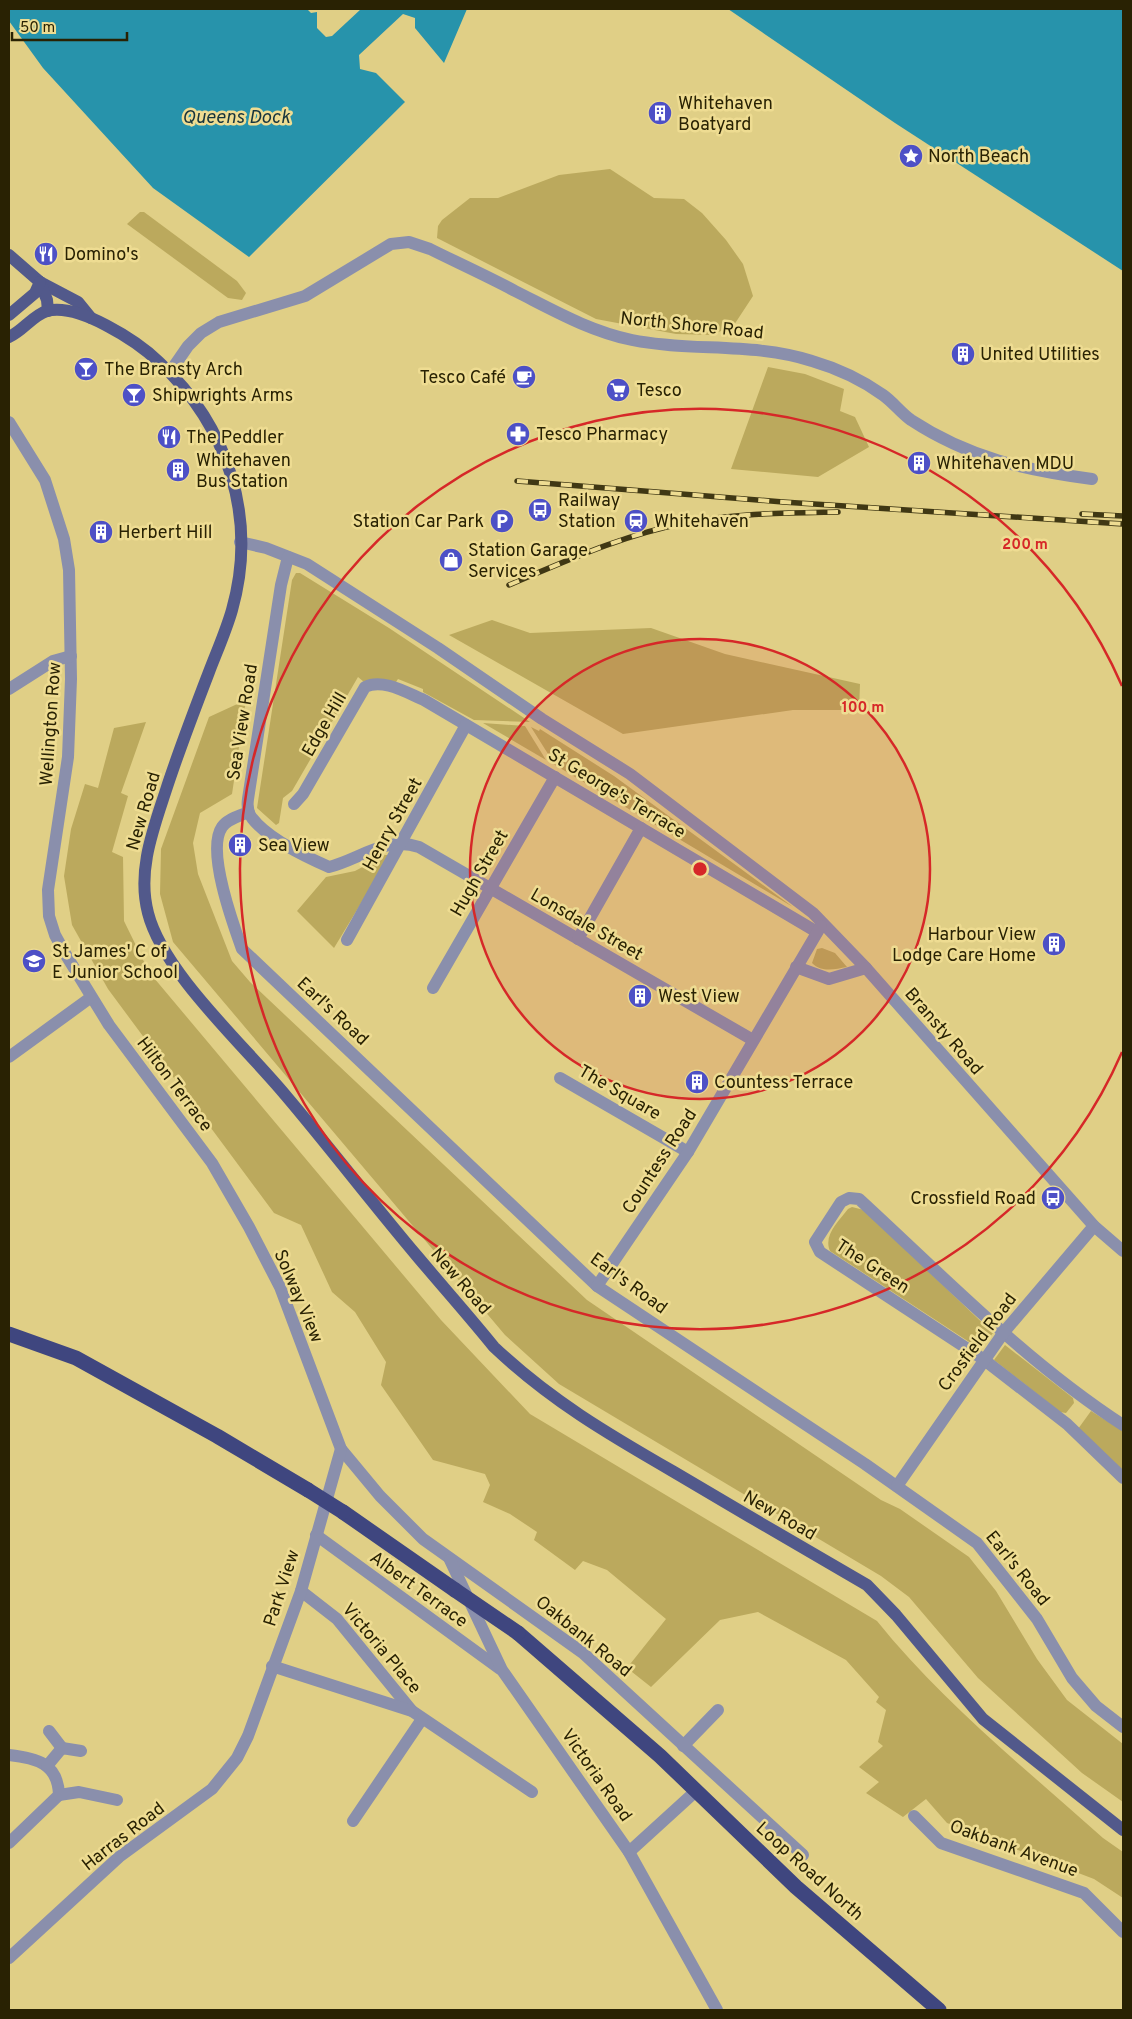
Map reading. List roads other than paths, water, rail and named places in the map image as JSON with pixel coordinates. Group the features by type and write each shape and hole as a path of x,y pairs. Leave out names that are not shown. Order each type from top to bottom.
{"highway":[{"name":"Loop Road North","path":"9,1334 76,1358 217,1436 343,1512 518,1633 660,1756 796,1887 939,2010"}],"main road":[{"path":"9,255 40,282 78,302 91,318"},
{"path":"40,282 47,300 48,311"},
{"path":"9,315 35,293 40,282"},
{"path":"9,337 48,311 62,311 91,318"},
{"name":"New Road","path":"91,318 140,346 170,372 199,408 220,445 236,491 240,563 232,611 176,760 150,838 145,872 148,913 157,939 173,963 189,986 287,1096 494,1348 522,1374 552,1398 613,1436 867,1585 896,1615 983,1719 1123,1830"}],"street":[{"name":"North Shore Road","path":"170,372 188,346 201,333 219,322 305,296 391,244 409,242 430,249 567,318 599,332 634,340 739,347 809,360 849,376 883,395 909,419 940,437 978,454 1027,470 1092,479"},
{"name":"Wellington Row","path":"9,422 45,480 64,539 69,570 71,656 68,757 49,883 50,916 55,935 90,998 109,1026"},
{"name":"Bransty Road","path":"240,542 307,564 630,774 814,913 820,927 866,968 1094,1226 1123,1251"},
{"name":"Sea View Road","path":"248,812 252,770 288,557"},
{"path":"9,689 52,661 71,656"},
{"name":"Edge Hill","path":"294,804 303,794 365,688 378,684 396,688"},
{"name":"St George's Terrace","path":"396,688 424,700 641,828 820,927"},
{"name":"Henry Street","path":"347,940 466,725"},
{"name":"Hugh Street","path":"433,988 555,777"},
{"path":"248,812 252,819 280,841 329,867 347,862 371,850 401,843"},
{"name":"Earl's Road","path":"248,812 222,825 216,838 217,858 233,926 242,950 597,1286 897,1486 978,1543 1037,1619 1072,1678 1096,1706 1123,1727"},
{"path":"578,939 641,828"},
{"name":"Lonsdale Street","path":"401,843 419,847 753,1040"},
{"name":"Countess Road","path":"597,1286 688,1152 820,927"},
{"path":"796,967 829,978 866,968"},
{"path":"9,1057 90,998"},
{"name":"Hilton Terrace","path":"109,1026 212,1163"},
{"name":"The Square","path":"560,1078 688,1152"},
{"name":"Solway View","path":"212,1163 280,1287 341,1449"},
{"name":"The Green","path":"1123,1425 1084,1400 1004,1332 859,1199 849,1198 842,1202 815,1242 820,1252 983,1359 1067,1424 1123,1478"},
{"name":"Crosfield Road","path":"897,1486 983,1359 1094,1226"},
{"name":"Park View","path":"248,1736 301,1591 341,1449"},
{"name":"Oakbank Road","path":"341,1449 392,1508 422,1539 449,1560 583,1653 803,1855"},
{"name":"Albert Terrace","path":"316,1535 502,1670"},
{"name":"Victoria Road","path":"449,1560 502,1670 629,1852 717,2010"},
{"name":"Victoria Place","path":"301,1591 338,1619 412,1711"},
{"path":"272,1666 412,1711 532,1792"},
{"path":"684,1746 718,1710"},
{"path":"353,1821 422,1719"},
{"path":"49,1731 62,1748 81,1751"},
{"name":"Harras Road","path":"9,1958 120,1857 212,1789 237,1758 248,1736"},
{"path":"46,1766 62,1748"},
{"path":"9,1755 43,1762 59,1780 59,1795"},
{"path":"629,1852 696,1790"},
{"path":"9,1843 59,1795 79,1792 118,1800"},
{"name":"Oakbank Avenue","path":"914,1816 942,1843 1084,1893 1123,1932"}],"water":[{"name":"Queens Dock","path":"9,9 307,9 311,13 317,12 317,28 326,37 332,36 361,9 467,9 444,63 415,28 415,18 403,14 359,55 360,69 376,73 405,102 249,257 153,188 43,68 9,21"},
{"path":"728,9 1123,9 1123,271 895,123"}],"railway":[{"path":"517,481 783,502 1123,524"},
{"path":"509,585 596,549 663,528 742,515 838,512"},
{"path":"1082,514 1123,516"}],"place":[{"name":"Whitehaven Boatyard","path":"660,113"},
{"name":"North Beach","path":"911,156"},
{"name":"Domino's","path":"46,254"},
{"name":"United Utilities","path":"963,354"},
{"name":"The Bransty Arch","path":"86,369"},
{"name":"Tesco Café","path":"524,377"},
{"name":"Tesco","path":"618,390"},
{"name":"Shipwrights Arms","path":"134,395"},
{"name":"Tesco Pharmacy","path":"518,434"},
{"name":"The Peddler","path":"169,437"},
{"name":"Whitehaven MDU","path":"919,463"},
{"name":"Whitehaven Bus Station","path":"178,470"},
{"name":"Railway Station","path":"540,510"},
{"name":"Station Car Park","path":"502,521"},
{"name":"Whitehaven","path":"636,521"},
{"name":"Herbert Hill","path":"101,532"},
{"name":"Station Garage Services","path":"451,560"},
{"name":"Sea View","path":"240,845"},
{"name":"Harbour View Lodge Care Home","path":"1054,944"},
{"name":"St James' C of E Junior School","path":"34,961"},
{"name":"West View","path":"640,996"},
{"name":"Countess Terrace","path":"697,1082"},
{"name":"Crossfield Road","path":"1053,1198"}]}
